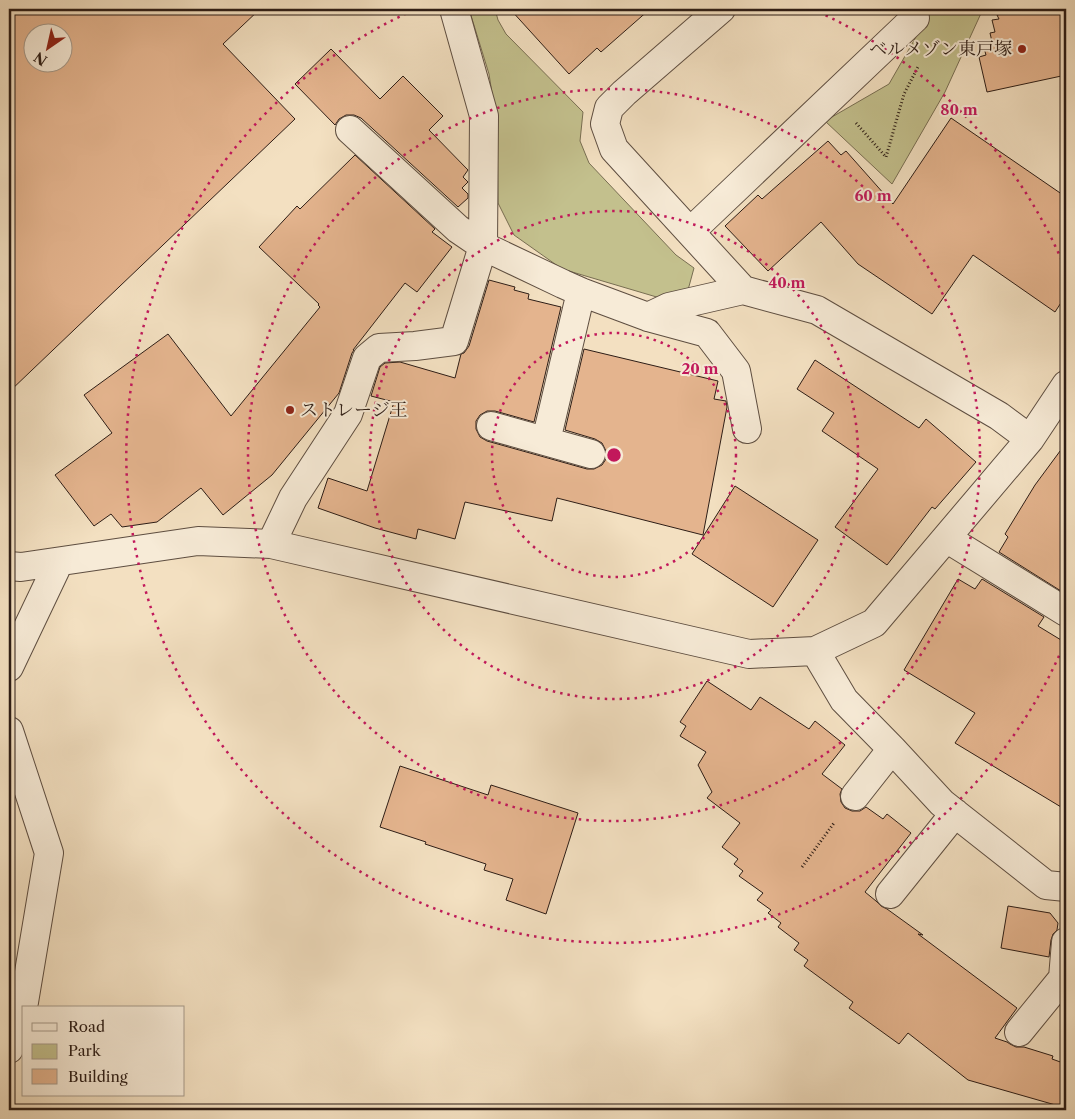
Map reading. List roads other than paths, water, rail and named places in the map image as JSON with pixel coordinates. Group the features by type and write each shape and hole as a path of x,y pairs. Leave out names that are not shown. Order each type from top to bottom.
{"street":[{"path":"271,544 293,498 348,414 367,358 379,348 454,341 483,246 484,116 454,9"},
{"path":"721,9 609,108 605,124 614,149 744,290"},
{"path":"690,232 915,18"},
{"path":"350,130 458,229 483,246 581,292 648,317 707,334 736,371 747,429"},
{"path":"648,317 669,307 744,290 817,310 999,416 1030,439"},
{"path":"546,441 581,292"},
{"path":"9,566 21,568 198,541 271,544 749,654 815,651 874,623 1030,439 1066,385"},
{"path":"491,426 591,454"},
{"path":"946,538 1066,612"},
{"path":"9,668 59,562"},
{"path":"815,651 844,700 942,803 1046,885 1066,888"},
{"path":"9,731 49,853 23,1006"},
{"path":"855,796 892,749"},
{"path":"890,894 955,812"},
{"path":"1019,1032 1063,978 1066,942"},
{"path":"9,1049 22,1008"}],"place":[{"name":"ベルメゾン東戸塚","path":"1022,49"},
{"name":"ストレージ王","path":"290,410"}]}
